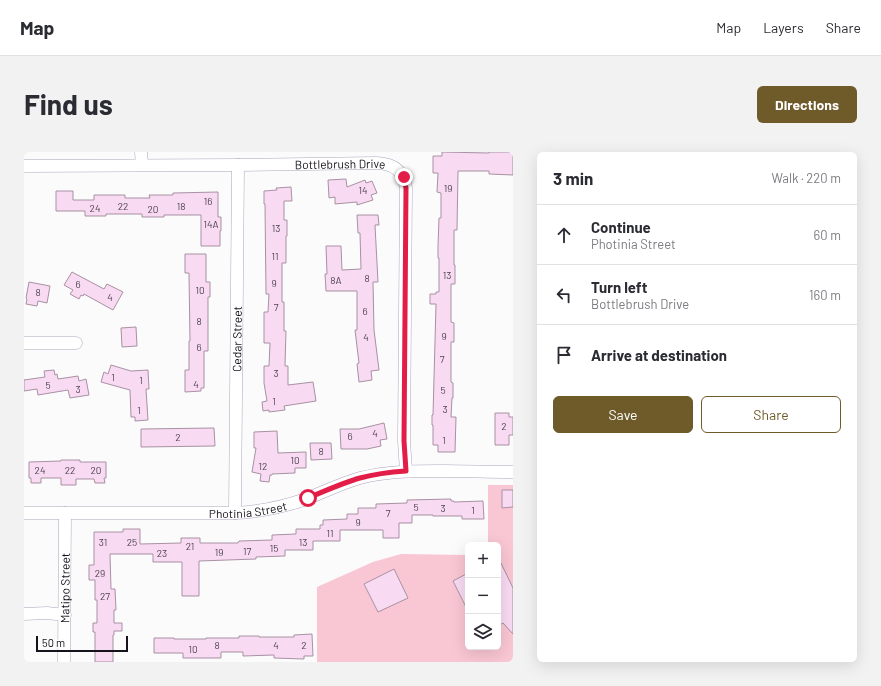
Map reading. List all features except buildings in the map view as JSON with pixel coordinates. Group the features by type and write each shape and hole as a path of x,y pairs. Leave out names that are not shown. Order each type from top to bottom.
{"street":[{"path":"141,152 142,165"},
{"name":"Bottlebrush Drive","path":"24,166 384,163 396,168 404,177 406,188 404,433 406,471"},
{"name":"Cedar Street","path":"235,513 238,165"},
{"path":"24,343 76,343"},
{"name":"Photinia Street","path":"24,513 235,513 263,511 278,508 308,498 360,478 386,473 406,471 513,472"},
{"name":"Matipo Street","path":"64,662 65,513"},
{"path":"24,614 65,615"}],"shaded area":[{"path":"488,485 513,485 513,662 317,662 317,587 373,562 401,554 465,555 465,650 501,650 501,542 488,542"}],"route":[{"path":"308,498 360,478 371,475 406,471 404,441 406,183 404,177"}]}
